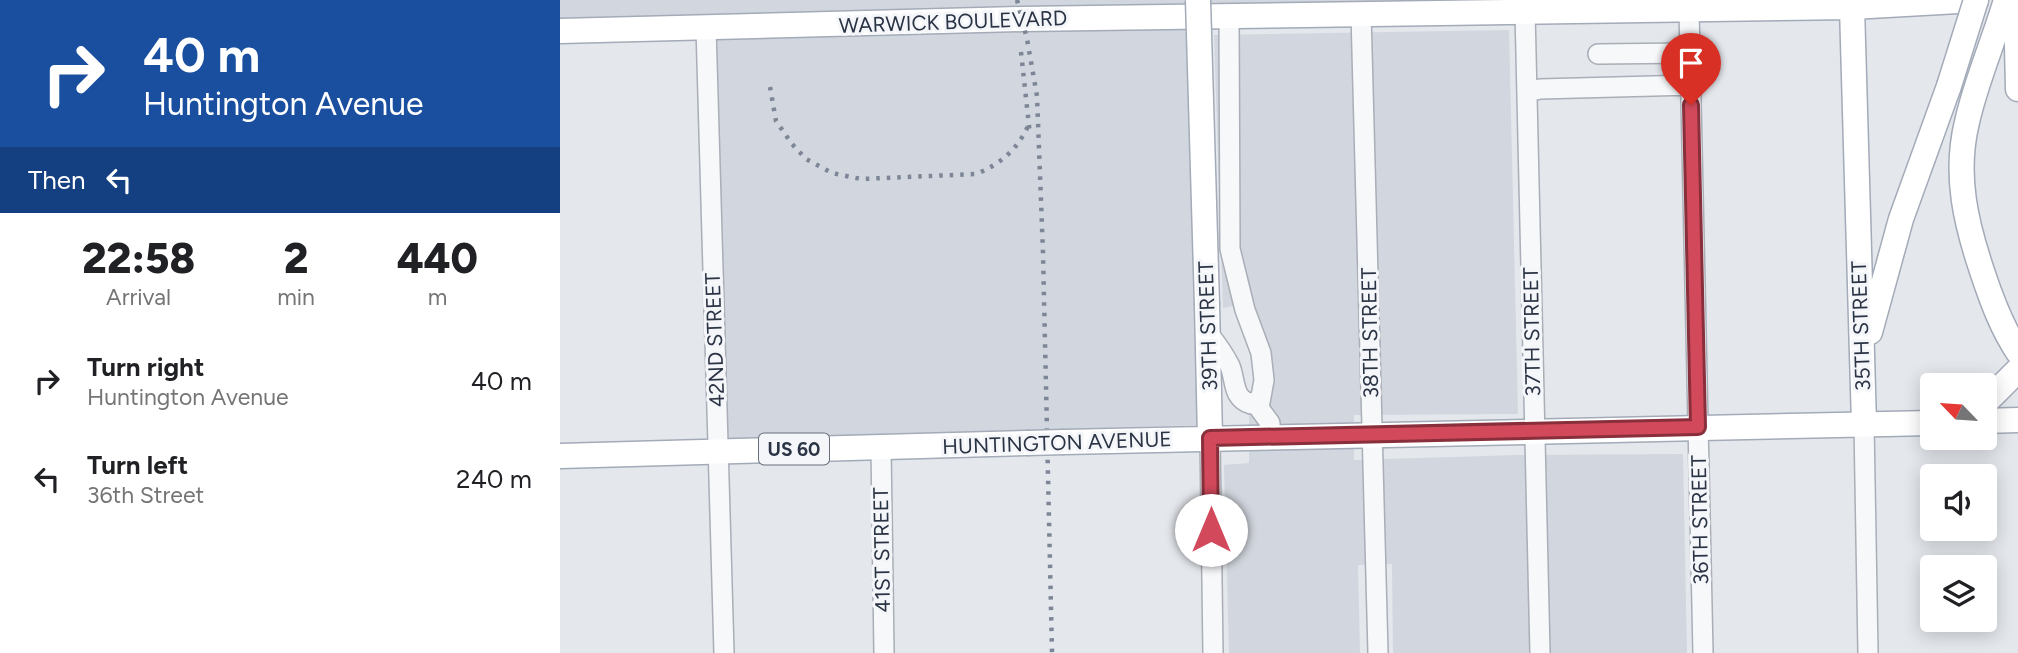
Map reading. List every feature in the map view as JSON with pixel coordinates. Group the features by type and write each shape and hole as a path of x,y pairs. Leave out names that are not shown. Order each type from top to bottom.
{"main road":[{"name":"39TH STREET","path":"1198,0 1210,438"},
{"path":"1410,13 1482,0"},
{"path":"1863,366 1874,311 1891,249 1949,86 1976,0"},
{"name":"WARWICK BOULEVARD","path":"560,31 1361,13 1689,9 1976,0"},
{"path":"2006,0 1966,123 1961,160 1966,219 2004,329 2018,352"},
{"path":"2016,0 2018,89"},
{"name":"35TH STREET","path":"1852,3 1864,424"},
{"path":"1997,393 2018,370"},
{"path":"1997,421 2018,420"},
{"name":"HUNTINGTON AVENUE","path":"560,456 1534,430 1920,423"}],"street":[{"name":"36TH STREET","path":"1689,9 1703,653"},
{"name":"37TH STREET","path":"1525,11 1539,653"},
{"name":"38TH STREET","path":"1361,13 1378,653"},
{"path":"1229,16 1230,249 1245,310 1261,354 1264,380 1260,399 1261,413 1270,423 1270,437"},
{"name":"42ND STREET","path":"706,27 724,653"},
{"path":"1598,54 1690,53"},
{"path":"1527,92 1539,89 1690,85"},
{"path":"1208,332 1228,362 1242,400 1251,404 1260,399"},
{"name":"35TH STREET","path":"1864,424 1868,653"},
{"name":"39TH STREET","path":"1210,438 1213,653"},
{"name":"41ST STREET","path":"880,447 884,653"}],"shaded area":[{"path":"560,0 1485,0 1189,5 1200,425 728,440 716,37 560,41"},
{"path":"1509,30 1518,414 1354,415 1354,460 1683,454 1687,653 1393,653 1392,564 1358,565 1360,653 1229,653 1224,465 1249,463 1249,413 1259,367 1238,305 1223,308 1214,35"}],"railway":[{"path":"1017,0 1037,96 1052,653"},
{"path":"1021,52 1030,135"},
{"path":"770,87 776,121 806,159 832,173 861,179 976,174 1008,155 1029,124"}],"route":[{"path":"1211,530 1210,438 1698,427 1691,105"}]}
